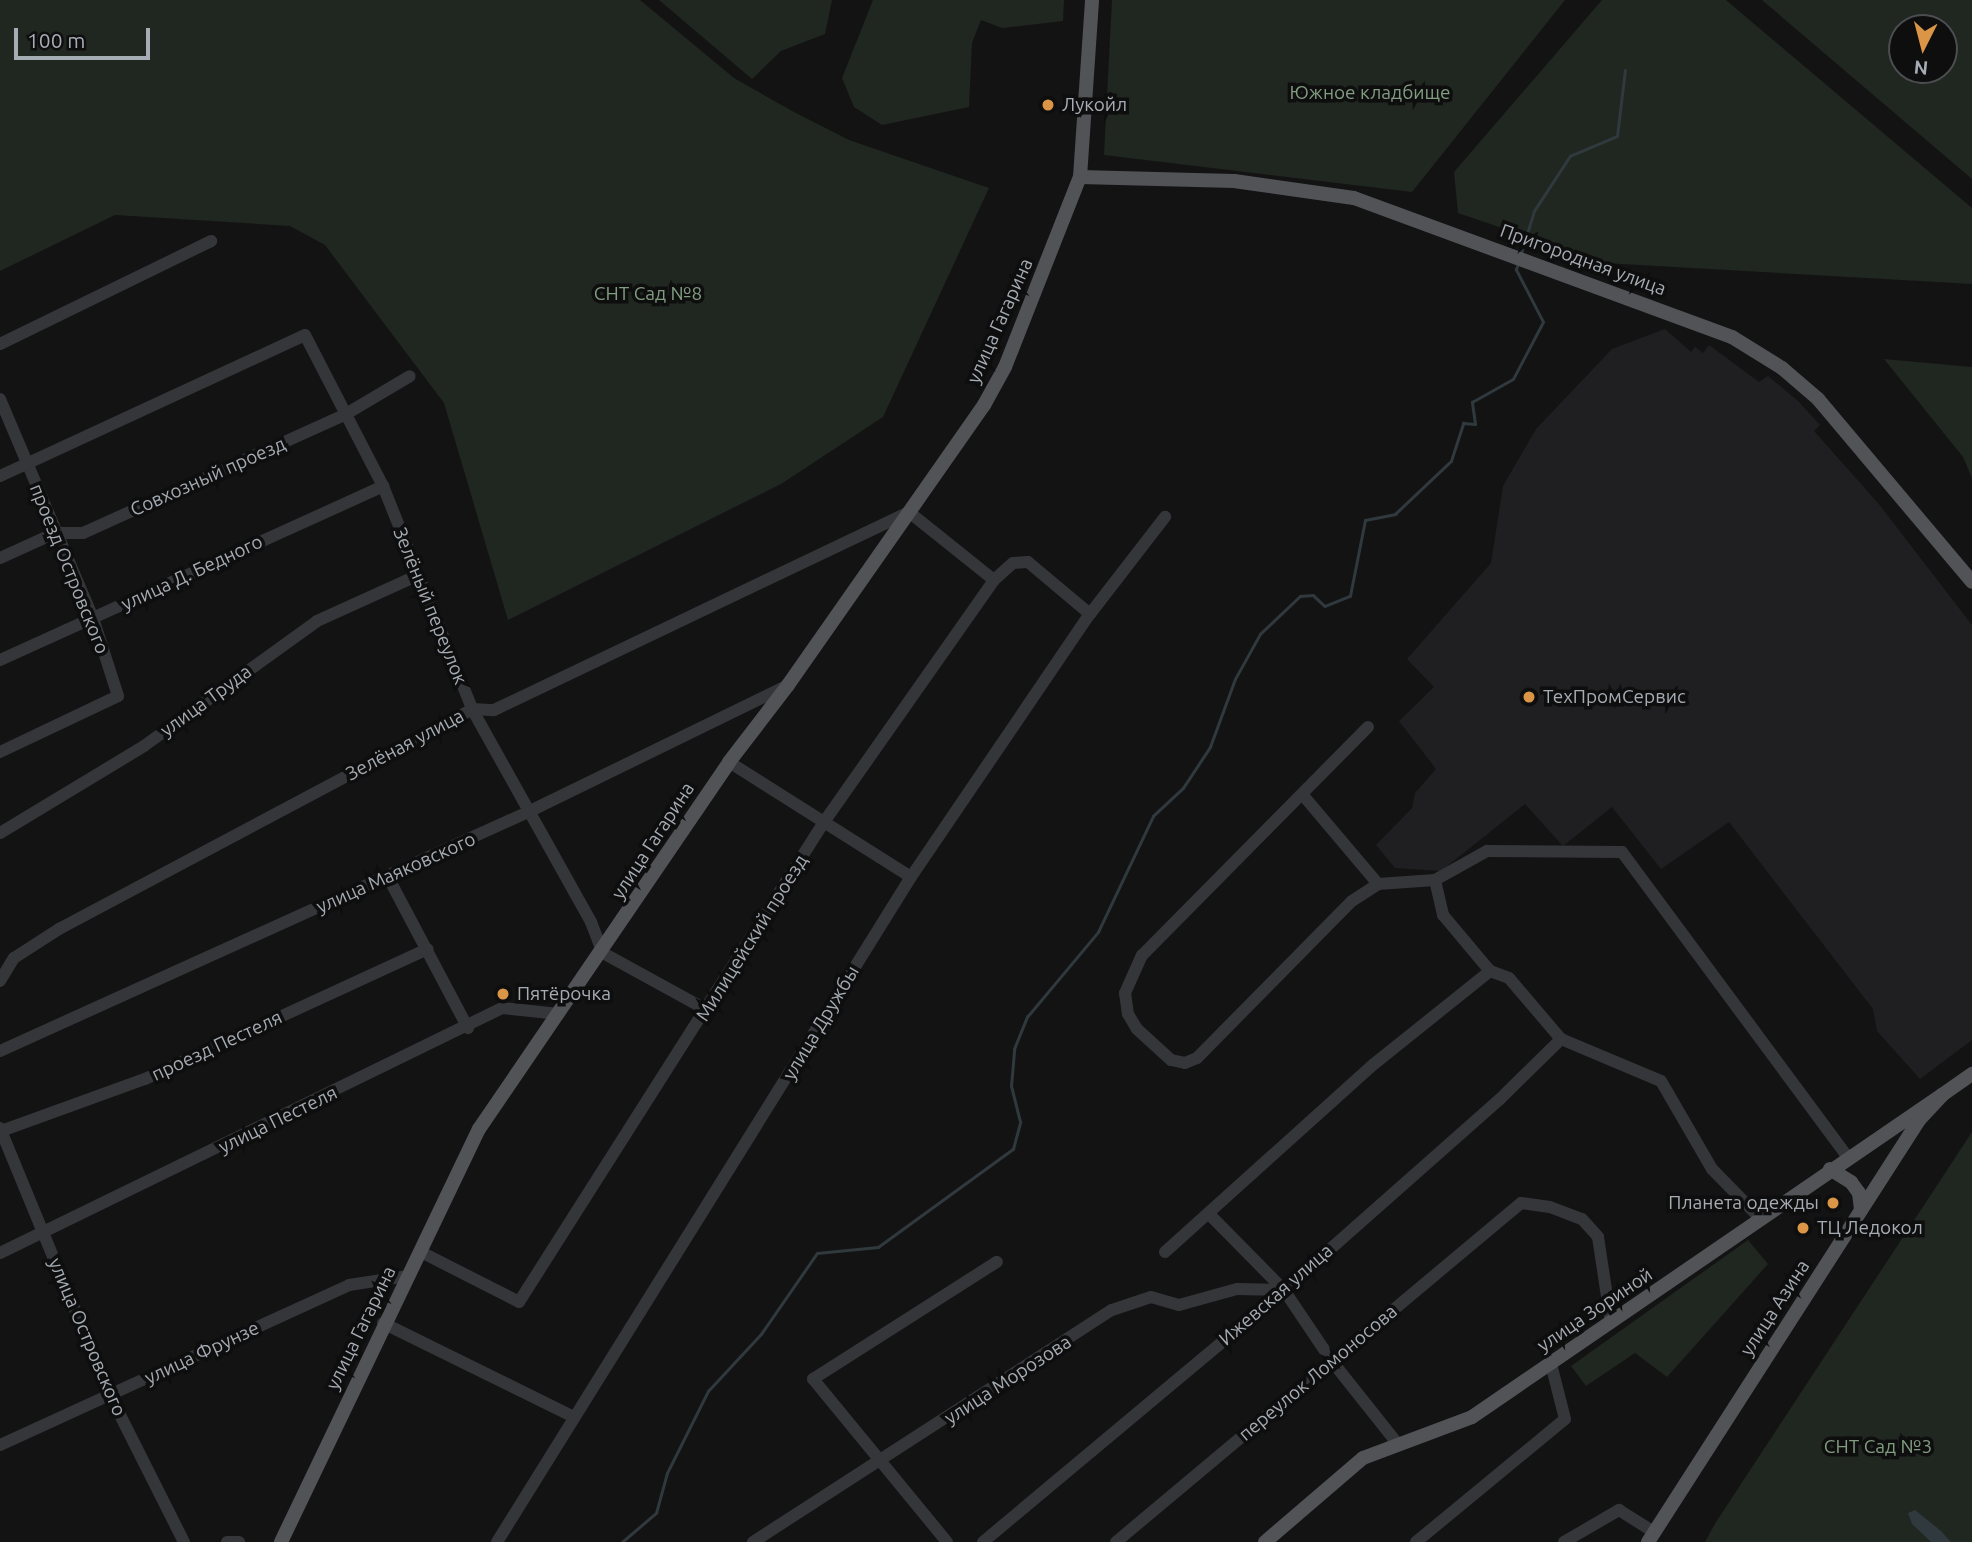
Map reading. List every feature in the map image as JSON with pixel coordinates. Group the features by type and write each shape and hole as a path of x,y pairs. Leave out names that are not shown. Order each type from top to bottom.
{"main road":[{"name":"улица Гагарина","path":"281,1542 383,1323 421,1252 479,1129 603,953 729,762 788,685 909,512 1005,367 1080,177 1092,0"},
{"name":"Пригородная улица","path":"1080,177 1234,181 1354,198 1732,337 1782,368 1818,399 1972,583"},
{"name":"улица Азина","path":"1651,1537 1919,1120 1942,1095 1972,1074"},
{"name":"улица Зориной","path":"1265,1542 1363,1458 1397,1443 1432,1435 1472,1417 1762,1220 1830,1169 1942,1095"},
{"path":"1830,1169 1851,1182 1859,1193 1861,1210"}],"street":[{"path":"0,344 211,242"},
{"name":"Зелёный переулок","path":"26,463 305,335 383,485 416,576 472,709 526,813 591,922 603,953"},
{"name":"Совхозный проезд","path":"0,558 55,533 83,533 346,414 410,376"},
{"name":"проезд Островского","path":"0,399 93,618 118,696 0,752"},
{"path":"0,475 26,463"},
{"name":"улица Д. Бедного","path":"0,660 383,485"},
{"path":"909,512 994,580 1013,563 1028,562 1090,614"},
{"name":"Зелёная улица","path":"0,981 14,958 59,929 472,709 494,710 909,512"},
{"name":"улица Дружбы","path":"496,1542 911,877 1090,614 1165,517"},
{"name":"улица Труда","path":"0,833 144,746 317,621 416,576"},
{"name":"Милицейский проезд","path":"421,1252 519,1302 824,822 994,580"},
{"name":"улица Маяковского","path":"0,1051 526,813 788,685"},
{"path":"1368,727 1142,955 1130,975 1125,993 1136,1029 1171,1060 1185,1063 1197,1058 1352,901 1378,884 1435,880 1487,851 1622,852 1848,1157"},
{"path":"729,762 911,877"},
{"path":"1302,794 1378,884"},
{"path":"388,877 428,948 468,1028"},
{"path":"1435,880 1443,915 1490,971 1509,978 1561,1039 1661,1081 1712,1169 1762,1220"},
{"name":"проезд Пестеля","path":"1,1129 145,1079 428,948"},
{"path":"603,953 707,1010"},
{"path":"1165,1252 1374,1064 1490,971"},
{"name":"улица Пестеля","path":"0,1253 468,1028 502,1008 559,1014"},
{"name":"Ижевская улица","path":"983,1542 1284,1290 1500,1099 1561,1039"},
{"name":"улица Островского","path":"1,1129 110,1395 184,1542"},
{"name":"переулок Ломоносова","path":"1116,1542 1521,1203 1550,1207 1582,1219 1598,1237 1611,1323"},
{"path":"1209,1214 1284,1290 1331,1360 1397,1443"},
{"path":"947,1542 813,1378 997,1262"},
{"name":"улица Фрунзе","path":"0,1446 349,1286 408,1276"},
{"name":"улица Морозова","path":"753,1542 881,1464 1112,1310 1150,1297 1179,1305 1237,1289 1284,1290"},
{"path":"383,1323 574,1417"},
{"path":"1416,1542 1565,1419 1551,1364"},
{"path":"1564,1542 1619,1510 1651,1537"},
{"path":"227,1542 239,1542"}],"shaded area":[{"path":"1665,329 1691,352 1695,347 1703,353 1709,345 1759,382 1768,376 1798,401 1820,425 1814,431 1878,503 1972,625 1972,1040 1920,1079 1877,1031 1873,1009 1729,822 1661,869 1612,807 1563,846 1525,804 1441,871 1395,868 1376,845 1412,808 1415,793 1436,769 1399,721 1434,687 1407,659 1491,563 1503,486 1536,429 1612,349"},
{"path":"1915,1510 1951,1542 1931,1542 1912,1524 1908,1513"}],"green space":[{"name":"СНТ Сад №8","path":"0,0 640,0 734,78 792,111 849,140 989,188 883,417 781,484 508,620 444,403 325,245 290,226 115,215 0,271"},
{"path":"659,0 832,0 825,34 781,51 752,79"},
{"path":"873,0 1064,0 1063,21 1002,28 981,20 972,43 969,107 882,125 854,107 842,78"},
{"name":"Южное кладбище","path":"1112,0 1565,0 1412,192 1104,155"},
{"path":"1602,0 1726,0 1972,208 1972,284 1604,263 1458,213 1454,172"},
{"path":"1762,0 1972,0 1972,179"},
{"path":"1884,359 1972,367 1972,478 1963,457"},
{"name":"СНТ Сад №3","path":"1972,1132 1972,1542 1705,1542 1716,1522"},
{"path":"1748,1240 1768,1264 1667,1377 1635,1353 1586,1386 1571,1366"}],"waterway":[{"path":"1521,253 1534,211 1570,156 1617,136 1625,70"},
{"path":"622,1542 656,1513 667,1473 708,1391 761,1334 817,1253 878,1247 1013,1149 1020,1122 1011,1086 1014,1049 1027,1017 1098,932 1153,816 1183,788 1210,747 1235,679 1260,634 1300,596 1313,595 1325,606 1350,596 1365,520 1395,514 1451,461 1463,423 1475,424 1472,402 1513,379 1543,322 1516,270 1518,263"}],"place":[{"name":"Лукойл","path":"1048,105"},
{"name":"ТехПромСервис","path":"1529,697"},
{"name":"Пятёрочка","path":"503,994"},
{"name":"Планета одежды","path":"1833,1203"},
{"name":"ТЦ Ледокол","path":"1803,1228"}]}
